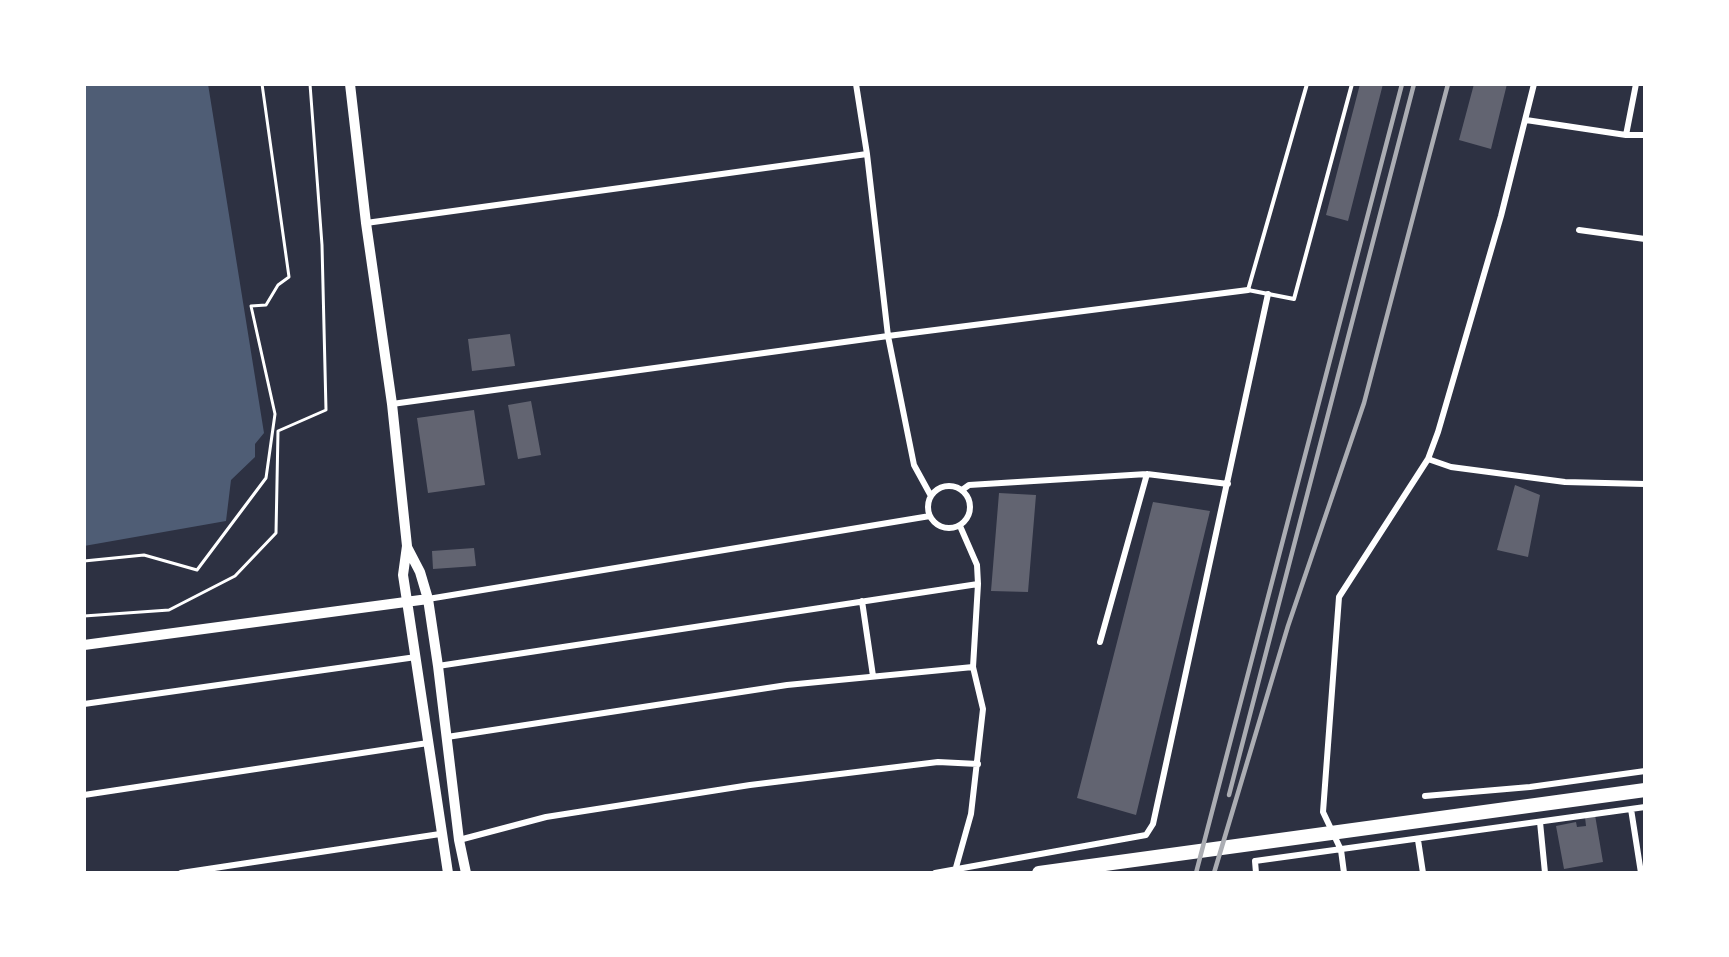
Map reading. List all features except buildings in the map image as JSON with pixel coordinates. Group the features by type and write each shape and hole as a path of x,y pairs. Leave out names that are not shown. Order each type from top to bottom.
{"highway":[{"path":"1039,873 1645,790"}],"street":[{"path":"350,84 366,223 392,404 407,546 404,575 406,601 417,657 440,834 448,873"},
{"path":"856,84 867,154 888,336 914,465 931,496"},
{"path":"1344,873 1341,850 1323,812 1339,597 1428,459 1501,216 1534,84"},
{"path":"1626,135 1636,84"},
{"path":"1526,120 1626,135 1645,135"},
{"path":"366,223 867,154"},
{"path":"1579,230 1645,239"},
{"path":"392,404 888,336 1248,290"},
{"path":"935,873 955,872 1146,835 1153,824 1268,294"},
{"path":"1428,459 1451,467 1565,482 1645,484"},
{"path":"962,490 969,485 1147,474 1228,484"},
{"path":"1100,642 1147,474"},
{"path":"949,486 962,490 970,501 965,521 953,528 939,526 930,516 928,509 931,496 936,491 949,486"},
{"path":"84,645 428,599 930,516"},
{"path":"955,872 971,814 983,709 973,667 977,565 960,526"},
{"path":"407,546 420,572 428,599 459,840 466,873"},
{"path":"438,666 978,584"},
{"path":"862,601 873,676"},
{"path":"84,704 417,657"},
{"path":"447,737 787,685 973,667"},
{"path":"84,795 428,743"},
{"path":"459,840 546,817 750,785 938,762 978,764"},
{"path":"1425,796 1530,787 1645,771"},
{"path":"1256,873 1255,861 1645,807"},
{"path":"1631,809 1641,873"},
{"path":"1540,822 1545,873"},
{"path":"181,873 440,834"},
{"path":"1418,840 1423,873"}],"lane":[{"path":"1306,84 1248,290 1294,299 1352,84"}],"path":[{"path":"84,561 144,555 197,570 266,478 275,414 251,306 266,305 278,285 290,277 262,84"},
{"path":"84,616 169,610 235,576 276,533 278,431 326,410 322,245 310,84"}],"water":[{"path":"84,84 208,84 264,433 255,444 255,457 231,480 226,521 84,546"}],"railway":[{"path":"1196,873 1402,84"},
{"path":"1229,795 1414,84"},
{"path":"1214,873 1288,626 1364,403 1448,84"}]}
